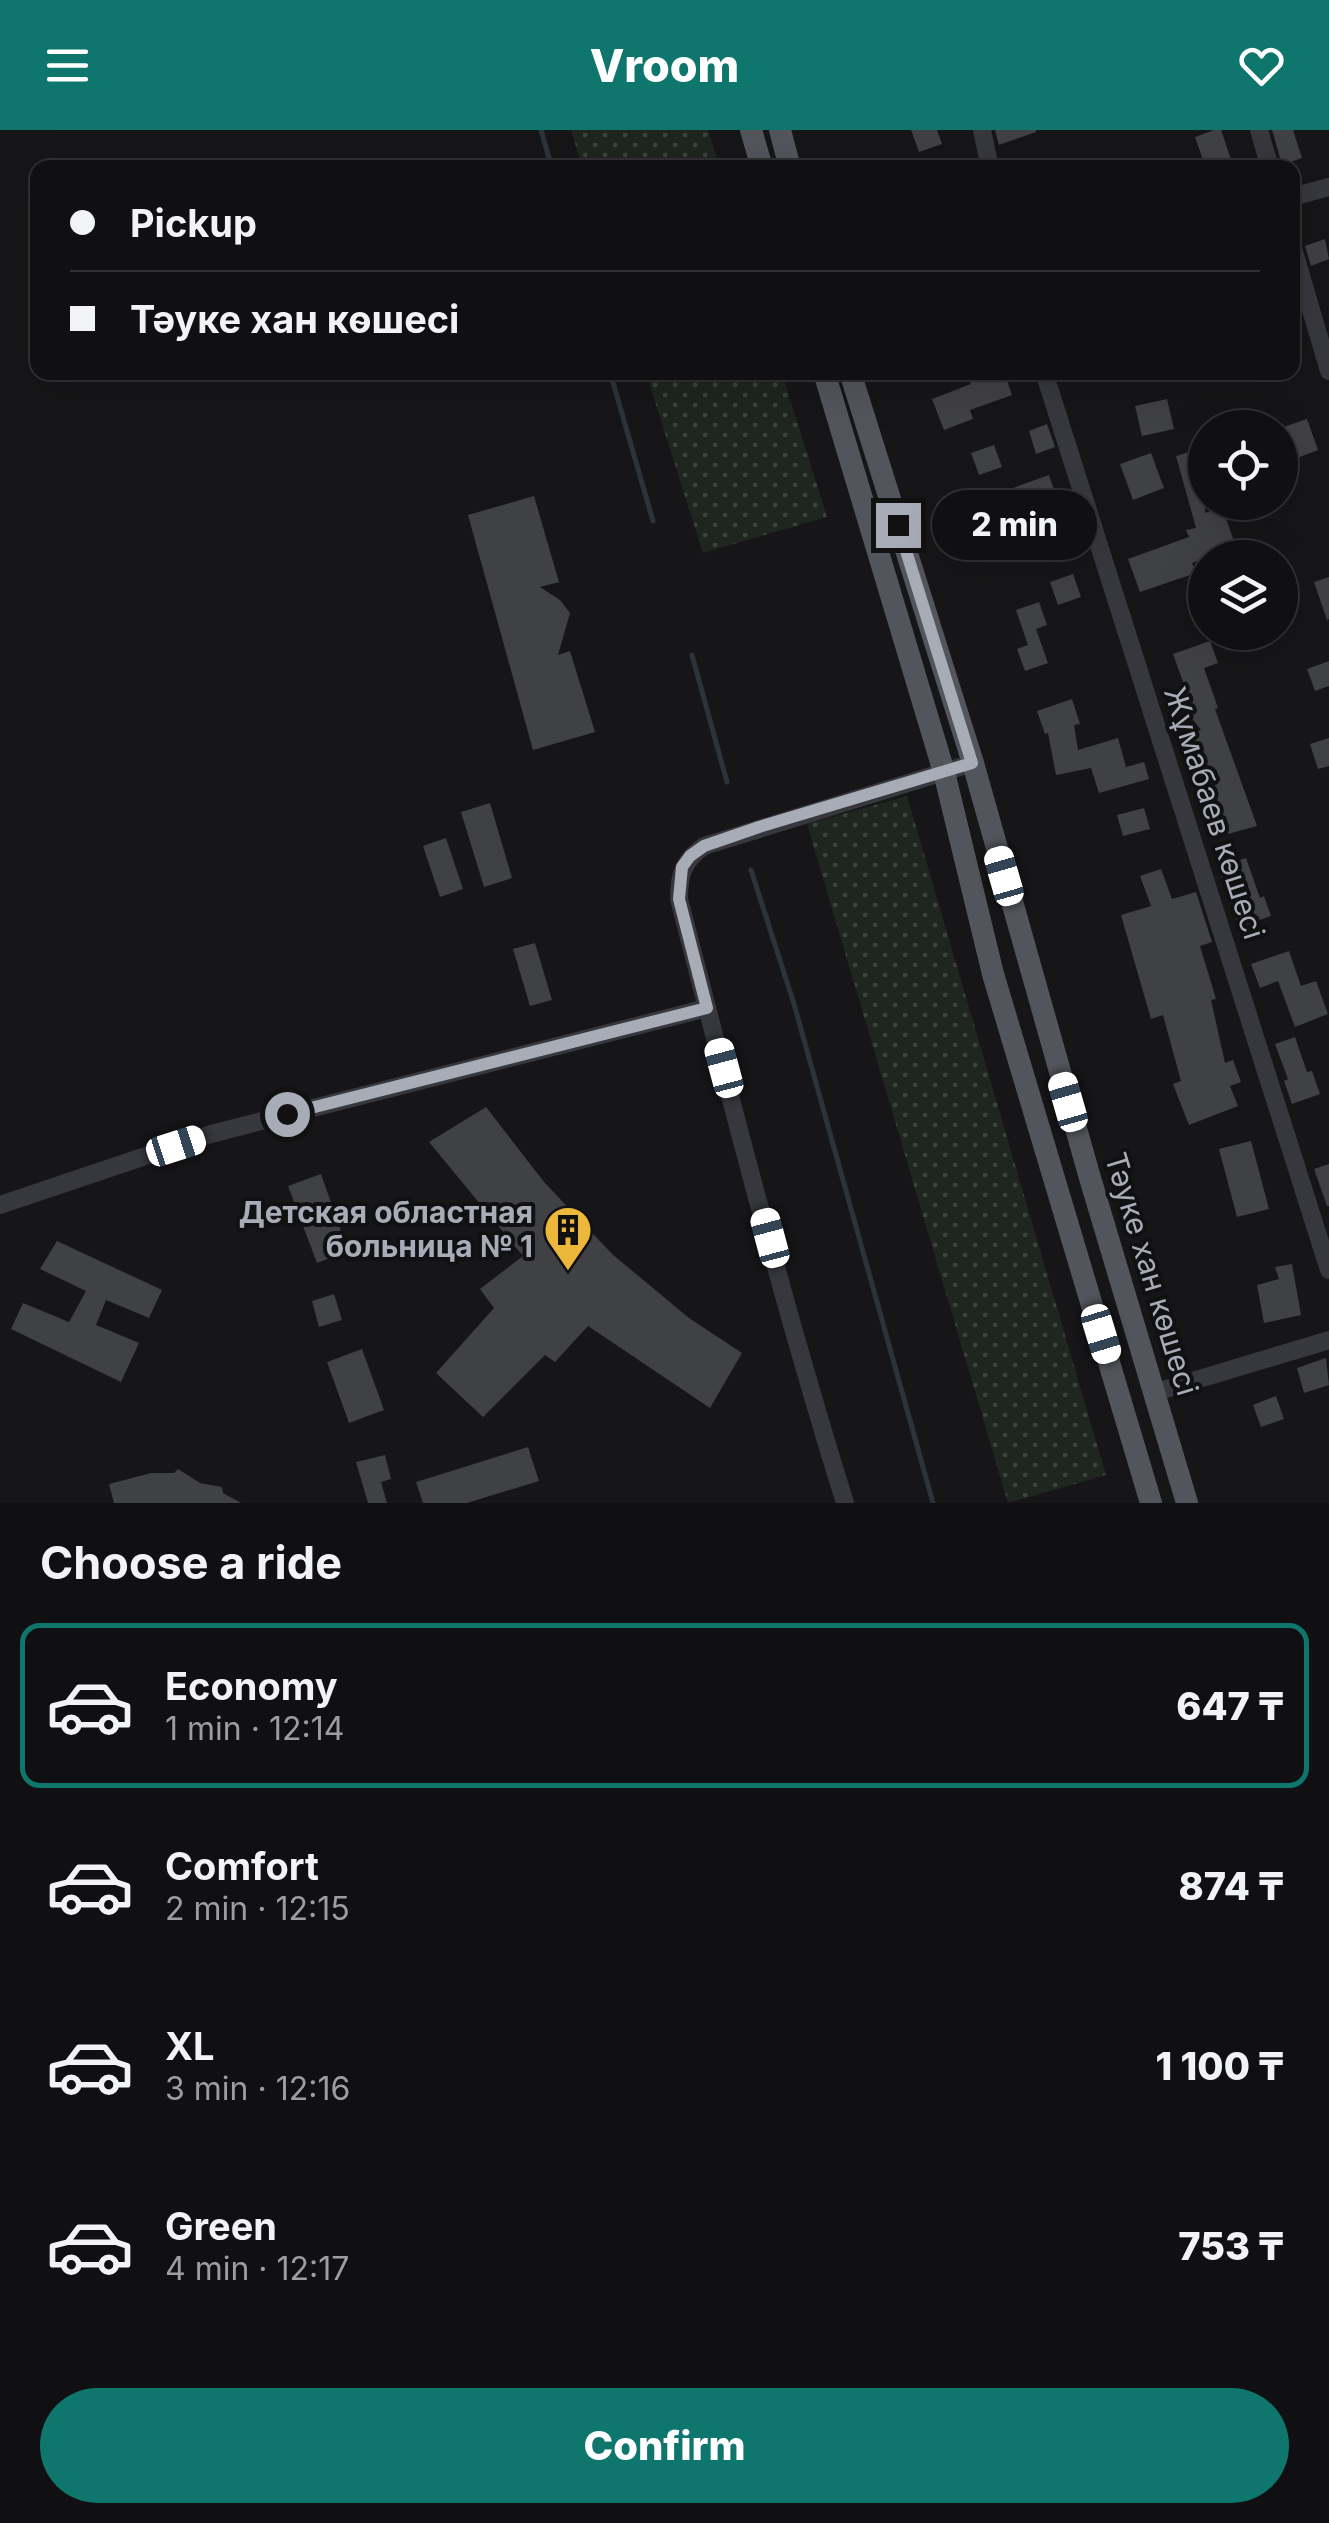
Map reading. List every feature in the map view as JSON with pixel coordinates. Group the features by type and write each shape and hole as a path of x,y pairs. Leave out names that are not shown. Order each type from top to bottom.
{"main road":[{"path":"751,130 760,160"},
{"path":"780,130 788,160"},
{"path":"826,380 944,772 992,974 1151,1503"},
{"name":"Тәуке хан көшесі","path":"852,380 972,763 1187,1503"}],"street":[{"path":"982,130 988,160"},
{"path":"1259,130 1268,160"},
{"path":"1300,195 1329,187"},
{"path":"1300,273 1329,371"},
{"name":"Жұмабаев көшесі","path":"1047,380 1329,1270"},
{"path":"845,1503 819,1420 679,899 682,867 704,846 972,763"},
{"path":"0,1205 211,1134 707,1008"},
{"path":"1156,1392 1329,1340"}],"shaded area":[{"path":"571,130 708,130 718,160 580,160"},
{"path":"648,380 784,380 827,517 703,553"},
{"path":"907,796 1106,1475 1008,1503 807,824"}],"building":[{"path":"911,130 937,130 942,144 919,152"},
{"path":"995,130 1036,130 1036,132 999,145"},
{"path":"1221,130 1231,160 1203,160 1195,137"},
{"path":"1272,130 1293,130 1302,158 1281,160"},
{"path":"1325,239 1329,259 1311,266 1305,246"},
{"path":"970,380 1007,380 1012,395 970,410 973,419 944,430 932,399 971,384"},
{"path":"1167,399 1174,429 1142,436 1135,406"},
{"path":"1307,419 1318,450 1298,458 1298,422"},
{"path":"1047,424 1055,447 1036,454 1029,431"},
{"path":"994,445 1002,467 979,475 971,453"},
{"path":"1188,452 1188,499 1176,456"},
{"path":"1151,453 1164,488 1133,500 1120,464"},
{"path":"1049,475 1060,507 1021,521 1010,489"},
{"path":"534,496 559,582 540,587 560,600 570,613 558,655 570,651 595,732 533,750 468,515"},
{"path":"965,514 973,537 950,545 942,522"},
{"path":"1194,520 1227,520 1234,540 1188,540 1188,576 1140,592 1128,559 1189,537 1186,530 1196,528"},
{"path":"1009,521 1017,543 994,551 986,529"},
{"path":"1073,574 1081,597 1058,605 1050,582"},
{"path":"1329,577 1329,619 1327,620 1314,582"},
{"path":"1039,602 1047,625 1036,629 1048,663 1025,671 1017,649 1028,645 1016,610"},
{"path":"1188,649 1213,650 1218,663 1204,668 1257,826 1228,834 1191,734 1201,730 1186,711 1182,691 1186,690 1173,654"},
{"path":"1329,661 1329,686 1315,691 1307,669"},
{"path":"1072,699 1080,724 1074,725 1078,750 1118,738 1126,767 1144,762 1149,779 1099,793 1091,768 1056,775 1048,733 1045,734 1037,711"},
{"path":"1329,738 1329,766 1318,769 1310,744"},
{"path":"490,803 512,878 484,887 461,812"},
{"path":"1144,808 1150,829 1123,836 1117,815"},
{"path":"446,838 463,889 440,897 423,846"},
{"path":"1246,858 1271,916 1239,927 1218,867"},
{"path":"1161,869 1172,899 1196,892 1212,942 1200,946 1216,999 1211,1000 1225,1063 1233,1060 1241,1082 1230,1086 1238,1106 1189,1125 1173,1084 1181,1081 1163,1015 1151,1019 1121,915 1151,906 1140,876"},
{"path":"535,943 552,1000 530,1006 513,949"},
{"path":"1289,951 1301,986 1316,981 1328,1014 1295,1027 1278,981 1260,988 1251,964"},
{"path":"1295,1037 1307,1072 1312,1071 1320,1094 1292,1104 1275,1044"},
{"name":"Детская областная больница № 1","path":"486,1107 544,1182 612,1254 689,1318 742,1353 710,1408 588,1326 555,1362 545,1355 483,1417 436,1373 494,1308 480,1289 523,1256 429,1142"},
{"path":"1251,1141 1269,1209 1237,1217 1219,1149"},
{"path":"1329,1164 1329,1206 1327,1206 1314,1169"},
{"path":"321,1174 348,1251 317,1263 288,1186"},
{"path":"57,1241 162,1290 149,1318 106,1300 96,1325 139,1343 121,1382 11,1329 23,1303 69,1322 86,1291 40,1269"},
{"path":"1292,1264 1301,1315 1264,1323 1257,1285 1279,1279 1275,1267"},
{"path":"334,1294 342,1320 319,1327 312,1301"},
{"path":"362,1349 384,1410 349,1423 327,1362"},
{"path":"1326,1358 1329,1385 1304,1393 1297,1368"},
{"path":"1276,1396 1284,1419 1261,1427 1253,1405"},
{"path":"528,1447 539,1481 467,1503 423,1503 416,1482"},
{"path":"385,1455 391,1479 381,1482 387,1503 368,1503 356,1462"},
{"path":"178,1469 200,1483 222,1487 223,1493 241,1503 114,1503 109,1484 151,1473 174,1473"}],"waterway":[{"path":"541,130 550,160"},
{"path":"612,380 653,521"},
{"path":"692,655 727,782"},
{"path":"751,870 794,1004 933,1503"}],"place":[{"name":"Детская областная больница № 1","path":"568,1272"}],"route":[{"path":"287,1114 707,1008 679,899 682,867 690,856 704,846 759,827 972,763 898,525"}]}
